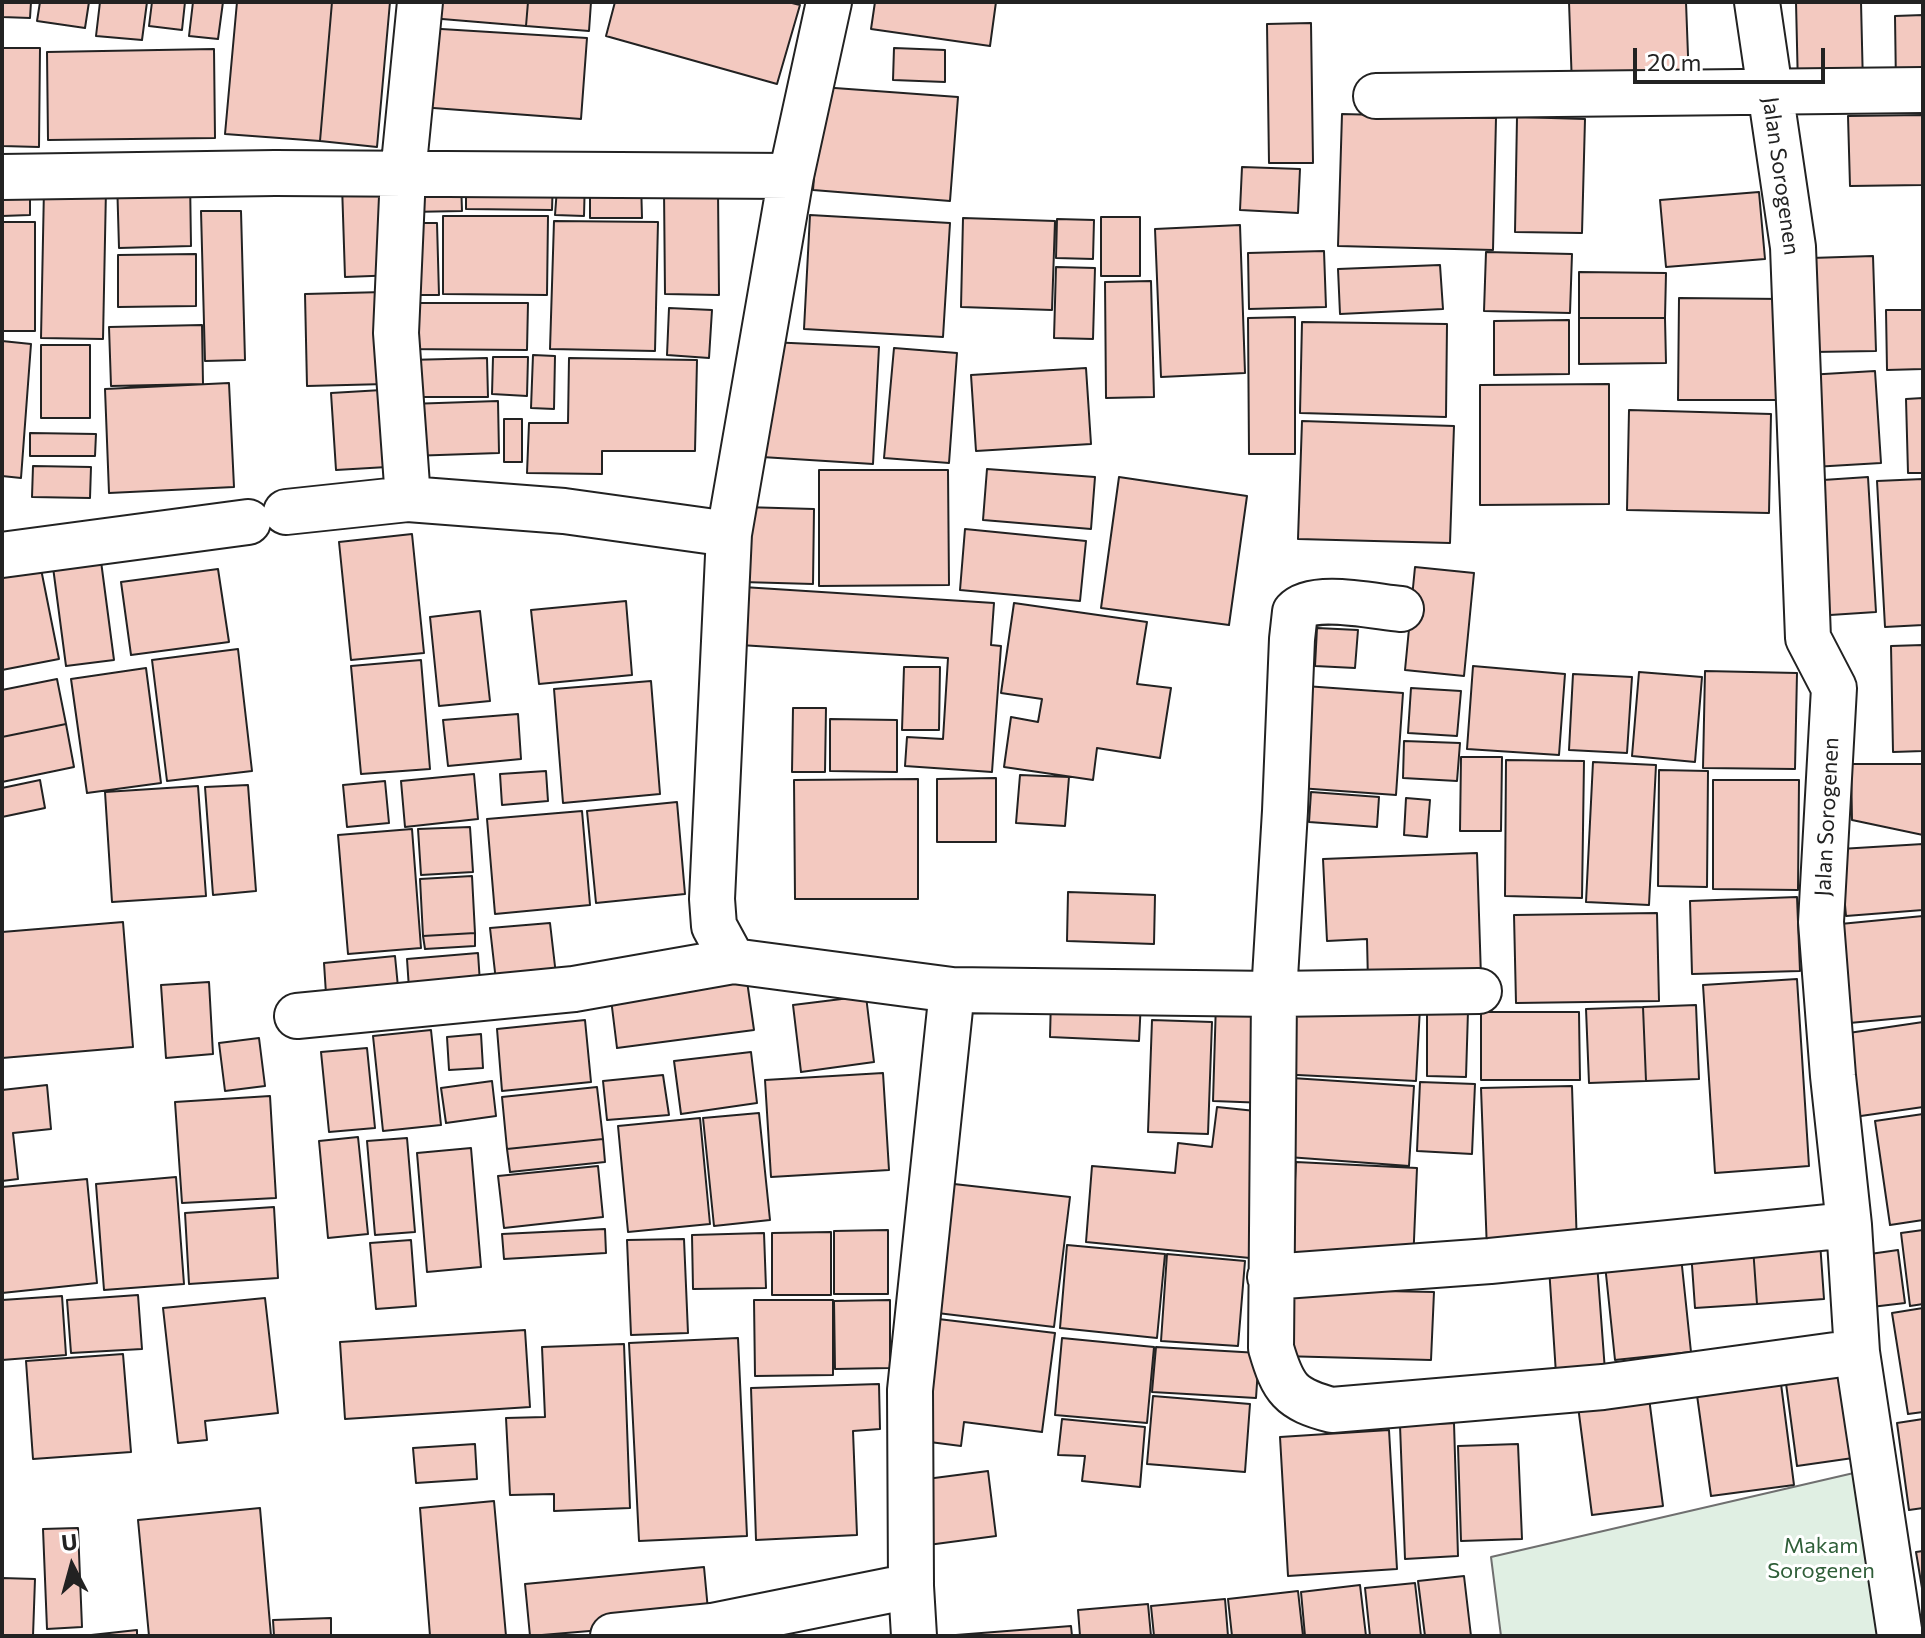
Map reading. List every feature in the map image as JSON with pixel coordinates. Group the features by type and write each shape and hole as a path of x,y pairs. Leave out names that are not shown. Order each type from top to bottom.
{"street":[{"path":"408,499 396,333 403,174 420,2"},
{"path":"733,961 714,926 712,899 729,534 791,176 829,2"},
{"name":"Jalan Sorogenen","path":"1757,2 1793,247 1808,638 1834,688 1821,922 1849,1225 1857,1352 1900,1636"},
{"path":"1376,96 1923,90"},
{"path":"2,177 403,174 791,176"},
{"path":"2,555 408,499 564,511 729,534"},
{"path":"1401,609 1324,601 1302,605 1295,612 1274,994 1270,1277 1271,1348 1279,1376 1289,1392 1308,1404 1332,1410 1603,1387 1857,1352"},
{"path":"297,1016 574,989 733,961 751,966 952,990 1274,994 1479,991"},
{"path":"914,1636 910,1390 952,990"},
{"path":"1270,1277 1490,1261 1849,1225"},
{"path":"613,1636 712,1626 911,1586"}],"green space":[{"name":"Makam Sorogenen","path":"1884,1466 1911,1636 1501,1636 1491,1557"}],"building":[{"path":"2,2 31,2 30,18 2,17"},
{"path":"40,2 89,2 85,28 37,21"},
{"path":"100,2 147,2 142,40 96,36"},
{"path":"152,2 185,2 182,30 149,26"},
{"path":"193,2 223,2 218,39 189,36"},
{"path":"237,2 332,2 320,141 225,134"},
{"path":"332,2 390,2 377,147 320,141"},
{"path":"431,2 528,2 526,26 430,18"},
{"path":"528,2 591,2 589,31 526,26"},
{"path":"615,2 788,2 800,5 777,84 606,36"},
{"path":"875,2 996,2 990,46 871,29"},
{"path":"1569,2 1686,2 1689,82 1572,86"},
{"path":"1796,2 1861,2 1863,86 1798,88"},
{"path":"1923,15 1923,86 1896,87 1895,16"},
{"path":"1311,23 1313,163 1269,163 1267,24"},
{"path":"425,28 587,38 581,119 420,107"},
{"path":"2,48 40,48 39,147 2,146"},
{"path":"894,48 945,50 945,82 893,80"},
{"path":"214,49 215,138 48,140 47,52"},
{"path":"821,87 958,97 950,201 813,190"},
{"path":"1342,114 1496,118 1493,250 1338,246"},
{"path":"1923,115 1923,185 1850,186 1848,116"},
{"path":"1517,117 1585,119 1582,233 1515,232"},
{"path":"1242,167 1300,169 1298,213 1240,210"},
{"path":"558,175 585,177 584,216 555,215"},
{"path":"466,176 553,177 552,210 466,209"},
{"path":"190,178 191,246 119,248 117,179"},
{"path":"461,181 462,211 409,212 408,183"},
{"path":"590,181 641,181 642,218 590,218"},
{"path":"395,183 398,275 345,277 342,185"},
{"path":"44,188 106,189 103,339 41,338"},
{"path":"30,189 30,215 2,216 2,190"},
{"path":"664,190 718,191 719,295 665,294"},
{"path":"1759,192 1765,259 1666,267 1660,200"},
{"path":"201,211 241,211 245,360 205,361"},
{"path":"810,215 950,223 943,337 804,329"},
{"path":"443,216 548,216 547,295 443,294"},
{"path":"1101,217 1140,217 1140,276 1101,276"},
{"path":"963,218 1055,221 1052,310 961,307"},
{"path":"1057,219 1094,220 1093,259 1056,258"},
{"path":"554,221 658,222 655,351 550,349"},
{"path":"2,222 35,222 35,331 2,331"},
{"path":"408,223 437,223 439,295 408,295"},
{"path":"1240,225 1245,373 1161,377 1155,229"},
{"path":"1324,251 1326,307 1249,309 1248,253"},
{"path":"1486,252 1572,254 1570,313 1484,311"},
{"path":"196,254 196,306 118,307 118,255"},
{"path":"1873,256 1876,351 1813,352 1811,258"},
{"path":"1440,265 1443,309 1340,314 1338,269"},
{"path":"1056,267 1095,268 1093,339 1054,338"},
{"path":"1579,272 1666,273 1665,318 1579,318"},
{"path":"1151,281 1154,397 1106,398 1105,282"},
{"path":"384,292 386,384 307,386 305,294"},
{"path":"1679,298 1784,299 1784,400 1678,400"},
{"path":"401,303 528,303 527,350 401,349"},
{"path":"669,308 712,310 709,358 667,355"},
{"path":"1886,310 1923,310 1923,369 1887,370"},
{"path":"1295,317 1295,454 1249,454 1248,318"},
{"path":"1579,318 1665,318 1666,363 1579,364"},
{"path":"1569,320 1569,374 1494,375 1494,321"},
{"path":"1302,322 1447,324 1446,417 1300,413"},
{"path":"202,325 203,384 111,386 109,327"},
{"path":"2,341 31,344 21,478 2,476"},
{"path":"769,342 879,347 873,464 762,457"},
{"path":"41,345 90,345 90,418 41,418"},
{"path":"894,348 957,353 949,463 884,458"},
{"path":"533,355 555,356 554,409 531,408"},
{"path":"493,357 528,357 527,396 492,394"},
{"path":"487,358 488,397 409,397 408,360"},
{"path":"569,358 697,360 695,451 602,451 602,474 527,473 529,423 568,423"},
{"path":"1086,368 1091,444 976,451 971,375"},
{"path":"1875,371 1881,463 1813,467 1807,375"},
{"path":"229,383 234,487 109,493 105,389"},
{"path":"1609,384 1609,504 1480,505 1480,385"},
{"path":"399,389 404,466 336,470 331,393"},
{"path":"1923,398 1923,473 1908,473 1906,399"},
{"path":"498,401 499,453 410,456 409,404"},
{"path":"1629,410 1771,414 1769,513 1627,510"},
{"path":"504,419 522,419 522,462 504,462"},
{"path":"1302,421 1454,426 1450,543 1298,539"},
{"path":"30,433 96,434 95,456 30,456"},
{"path":"33,466 91,467 90,498 32,497"},
{"path":"987,469 1095,477 1091,529 983,520"},
{"path":"819,470 948,470 949,585 819,586"},
{"path":"1119,477 1247,496 1229,625 1101,608"},
{"path":"1868,477 1876,612 1815,616 1808,481"},
{"path":"1923,479 1923,625 1885,627 1877,481"},
{"path":"743,507 814,509 813,584 742,582"},
{"path":"965,529 1086,541 1080,601 960,590"},
{"path":"412,534 424,653 351,660 339,542"},
{"path":"99,546 114,660 66,666 51,552"},
{"path":"40,564 59,659 2,670 2,571"},
{"path":"1415,567 1474,573 1464,676 1405,670"},
{"path":"218,569 229,642 131,655 121,582"},
{"path":"743,587 994,603 991,645 1001,646 992,772 905,766 907,737 943,739 948,658 740,645"},
{"path":"626,601 632,675 539,684 531,610"},
{"path":"1014,603 1147,622 1137,684 1171,688 1160,758 1097,748 1093,780 1004,767 1011,717 1038,722 1042,699 1001,693"},
{"path":"480,611 490,701 439,706 430,617"},
{"path":"1317,628 1358,630 1355,668 1315,666"},
{"path":"1923,645 1923,751 1893,752 1891,646"},
{"path":"238,649 252,771 167,781 152,660"},
{"path":"421,660 430,769 361,774 351,666"},
{"path":"1473,666 1565,674 1559,755 1467,749"},
{"path":"904,667 940,667 939,730 902,730"},
{"path":"146,668 161,783 87,793 71,679"},
{"path":"1705,671 1797,673 1795,769 1703,768"},
{"path":"1639,672 1702,677 1695,762 1632,756"},
{"path":"1573,674 1632,677 1627,753 1569,750"},
{"path":"57,679 66,724 2,737 2,690"},
{"path":"651,681 660,794 563,803 554,689"},
{"path":"1305,686 1403,693 1396,795 1299,788"},
{"path":"1411,688 1461,691 1457,736 1408,733"},
{"path":"793,708 826,708 825,772 792,772"},
{"path":"518,714 521,759 448,766 443,720"},
{"path":"830,719 897,720 897,772 830,771"},
{"path":"66,724 74,767 2,782 2,737"},
{"path":"1404,741 1460,743 1457,781 1403,778"},
{"path":"1461,757 1502,757 1501,831 1460,831"},
{"path":"1506,760 1584,761 1582,898 1505,896"},
{"path":"1593,762 1656,765 1649,905 1586,902"},
{"path":"1851,764 1923,764 1923,835 1852,820"},
{"path":"1659,770 1708,771 1707,887 1658,886"},
{"path":"546,771 548,801 502,805 500,774"},
{"path":"474,774 478,819 405,827 401,781"},
{"path":"1020,775 1069,777 1065,826 1016,823"},
{"path":"996,778 996,842 937,842 937,779"},
{"path":"918,779 918,899 795,899 794,780"},
{"path":"40,780 45,808 2,817 2,788"},
{"path":"1713,780 1799,780 1798,890 1713,889"},
{"path":"385,781 389,823 347,827 343,785"},
{"path":"248,785 256,891 213,895 205,787"},
{"path":"198,786 206,896 112,902 105,792"},
{"path":"1311,792 1379,797 1377,827 1309,822"},
{"path":"1406,798 1430,800 1427,837 1404,835"},
{"path":"677,802 685,894 596,903 587,811"},
{"path":"582,811 590,905 495,914 487,819"},
{"path":"470,827 473,872 421,875 418,829"},
{"path":"412,829 421,948 348,954 338,835"},
{"path":"1923,844 1923,910 1846,916 1840,849"},
{"path":"1477,853 1481,977 1368,982 1367,939 1327,941 1323,859"},
{"path":"472,876 475,933 423,936 420,879"},
{"path":"1068,892 1155,895 1154,944 1067,941"},
{"path":"1797,897 1800,971 1692,974 1690,901"},
{"path":"1657,913 1659,1001 1516,1003 1514,915"},
{"path":"1923,916 1923,1016 1839,1024 1830,925"},
{"path":"123,922 133,1047 2,1058 2,932"},
{"path":"550,923 556,975 496,981 490,928"},
{"path":"475,933 475,946 425,949 423,936"},
{"path":"478,953 480,983 409,989 407,959"},
{"path":"395,956 398,987 326,994 324,963"},
{"path":"1797,979 1809,1166 1715,1173 1703,985"},
{"path":"747,981 754,1030 617,1048 611,999"},
{"path":"209,982 213,1054 166,1058 161,985"},
{"path":"866,996 874,1062 801,1072 793,1005"},
{"path":"1051,998 1141,1001 1139,1041 1050,1037"},
{"path":"1216,1002 1271,1004 1267,1103 1213,1101"},
{"path":"1281,1002 1420,1008 1416,1081 1278,1074"},
{"path":"1696,1005 1699,1079 1646,1081 1643,1007"},
{"path":"1643,1007 1646,1081 1589,1083 1586,1009"},
{"path":"1427,1011 1468,1011 1466,1077 1427,1076"},
{"path":"1481,1012 1579,1012 1580,1080 1481,1080"},
{"path":"585,1020 591,1082 502,1091 497,1029"},
{"path":"1152,1020 1212,1022 1208,1134 1148,1132"},
{"path":"1923,1022 1923,1107 1847,1118 1835,1035"},
{"path":"431,1030 441,1125 383,1131 373,1036"},
{"path":"481,1034 483,1068 449,1070 447,1037"},
{"path":"259,1038 265,1086 225,1091 219,1043"},
{"path":"367,1048 375,1128 329,1132 321,1052"},
{"path":"751,1052 757,1103 681,1114 674,1061"},
{"path":"883,1073 889,1170 771,1177 765,1080"},
{"path":"663,1075 669,1115 607,1120 603,1081"},
{"path":"1292,1078 1414,1086 1409,1166 1288,1157"},
{"path":"492,1081 496,1116 446,1123 441,1088"},
{"path":"1420,1082 1475,1084 1472,1154 1417,1151"},
{"path":"47,1085 51,1129 13,1133 18,1179 2,1181 2,1090"},
{"path":"1572,1086 1577,1248 1487,1251 1481,1088"},
{"path":"597,1087 603,1139 507,1149 502,1097"},
{"path":"270,1096 276,1198 182,1203 175,1102"},
{"path":"1217,1107 1265,1112 1250,1258 1086,1242 1092,1166 1175,1173 1178,1143 1212,1147"},
{"path":"759,1113 770,1220 714,1226 703,1118"},
{"path":"1923,1114 1923,1220 1890,1225 1875,1121"},
{"path":"700,1118 710,1224 628,1232 618,1126"},
{"path":"358,1137 368,1234 328,1238 319,1141"},
{"path":"407,1138 415,1232 375,1235 367,1141"},
{"path":"603,1139 605,1162 510,1172 507,1149"},
{"path":"471,1148 481,1267 427,1272 417,1153"},
{"path":"1296,1162 1417,1168 1413,1264 1291,1257"},
{"path":"598,1166 603,1217 504,1228 498,1176"},
{"path":"176,1177 184,1284 104,1290 96,1184"},
{"path":"87,1179 97,1283 2,1293 2,1187"},
{"path":"945,1183 1070,1197 1054,1327 929,1312"},
{"path":"274,1207 278,1278 189,1284 185,1213"},
{"path":"605,1229 606,1253 504,1259 502,1234"},
{"path":"888,1230 888,1294 834,1294 834,1231"},
{"path":"1923,1230 1923,1304 1910,1306 1901,1233"},
{"path":"831,1232 831,1295 772,1295 772,1233"},
{"path":"764,1233 766,1288 693,1289 692,1235"},
{"path":"684,1239 688,1333 631,1335 627,1240"},
{"path":"411,1240 416,1306 376,1309 370,1243"},
{"path":"1820,1242 1824,1299 1757,1304 1753,1247"},
{"path":"1067,1245 1165,1254 1157,1338 1060,1328"},
{"path":"1680,1247 1691,1352 1615,1360 1604,1255"},
{"path":"1753,1247 1757,1304 1695,1308 1691,1251"},
{"path":"1898,1250 1905,1303 1863,1308 1856,1256"},
{"path":"1167,1254 1245,1261 1238,1346 1161,1341"},
{"path":"1597,1263 1605,1371 1556,1374 1549,1267"},
{"path":"1283,1289 1434,1292 1431,1360 1281,1356"},
{"path":"138,1295 142,1349 71,1353 67,1300"},
{"path":"62,1296 66,1355 2,1360 2,1300"},
{"path":"265,1298 278,1413 205,1421 207,1440 178,1443 163,1308"},
{"path":"754,1300 833,1300 833,1375 755,1376"},
{"path":"890,1300 890,1368 835,1369 834,1301"},
{"path":"1923,1308 1923,1412 1908,1414 1892,1313"},
{"path":"930,1318 1055,1333 1042,1432 964,1422 961,1446 914,1440"},
{"path":"525,1330 530,1407 345,1419 340,1342"},
{"path":"738,1338 747,1536 639,1541 629,1343"},
{"path":"1062,1338 1154,1347 1147,1423 1055,1415"},
{"path":"624,1344 630,1508 554,1511 554,1494 510,1495 506,1418 545,1417 542,1347"},
{"path":"1156,1347 1259,1353 1256,1398 1152,1392"},
{"path":"123,1354 131,1452 33,1459 26,1361"},
{"path":"1842,1368 1853,1458 1797,1466 1785,1376"},
{"path":"1780,1376 1794,1485 1711,1496 1696,1388"},
{"path":"879,1384 880,1429 853,1431 857,1535 756,1540 751,1388"},
{"path":"1153,1396 1250,1404 1245,1472 1147,1464"},
{"path":"1649,1398 1663,1506 1592,1515 1578,1406"},
{"path":"1062,1419 1145,1427 1140,1487 1082,1481 1085,1456 1058,1455"},
{"path":"1923,1419 1923,1508 1909,1510 1897,1423"},
{"path":"1454,1423 1458,1556 1405,1559 1400,1425"},
{"path":"1389,1430 1397,1569 1288,1576 1280,1437"},
{"path":"475,1444 477,1479 416,1483 413,1448"},
{"path":"1518,1444 1522,1539 1461,1541 1458,1446"},
{"path":"988,1471 996,1536 928,1545 919,1480"},
{"path":"494,1501 506,1636 430,1636 420,1508"},
{"path":"260,1508 271,1636 149,1636 138,1520"},
{"path":"78,1528 82,1627 47,1629 43,1529"},
{"path":"1923,1551 1923,1594 1916,1552"},
{"path":"704,1567 709,1621 530,1636 525,1584"},
{"path":"1464,1576 1471,1636 1425,1636 1418,1581"},
{"path":"2,1578 35,1579 33,1636 2,1636"},
{"path":"1415,1583 1421,1636 1370,1636 1365,1588"},
{"path":"1360,1585 1366,1636 1305,1636 1301,1592"},
{"path":"1298,1591 1303,1636 1232,1636 1228,1599"},
{"path":"1225,1599 1228,1636 1154,1636 1151,1606"},
{"path":"1148,1604 1151,1636 1080,1636 1078,1610"},
{"path":"331,1618 331,1636 274,1636 273,1620"},
{"path":"1071,1626 1072,1636 943,1636"},
{"path":"137,1630 137,1636 82,1636"}]}
